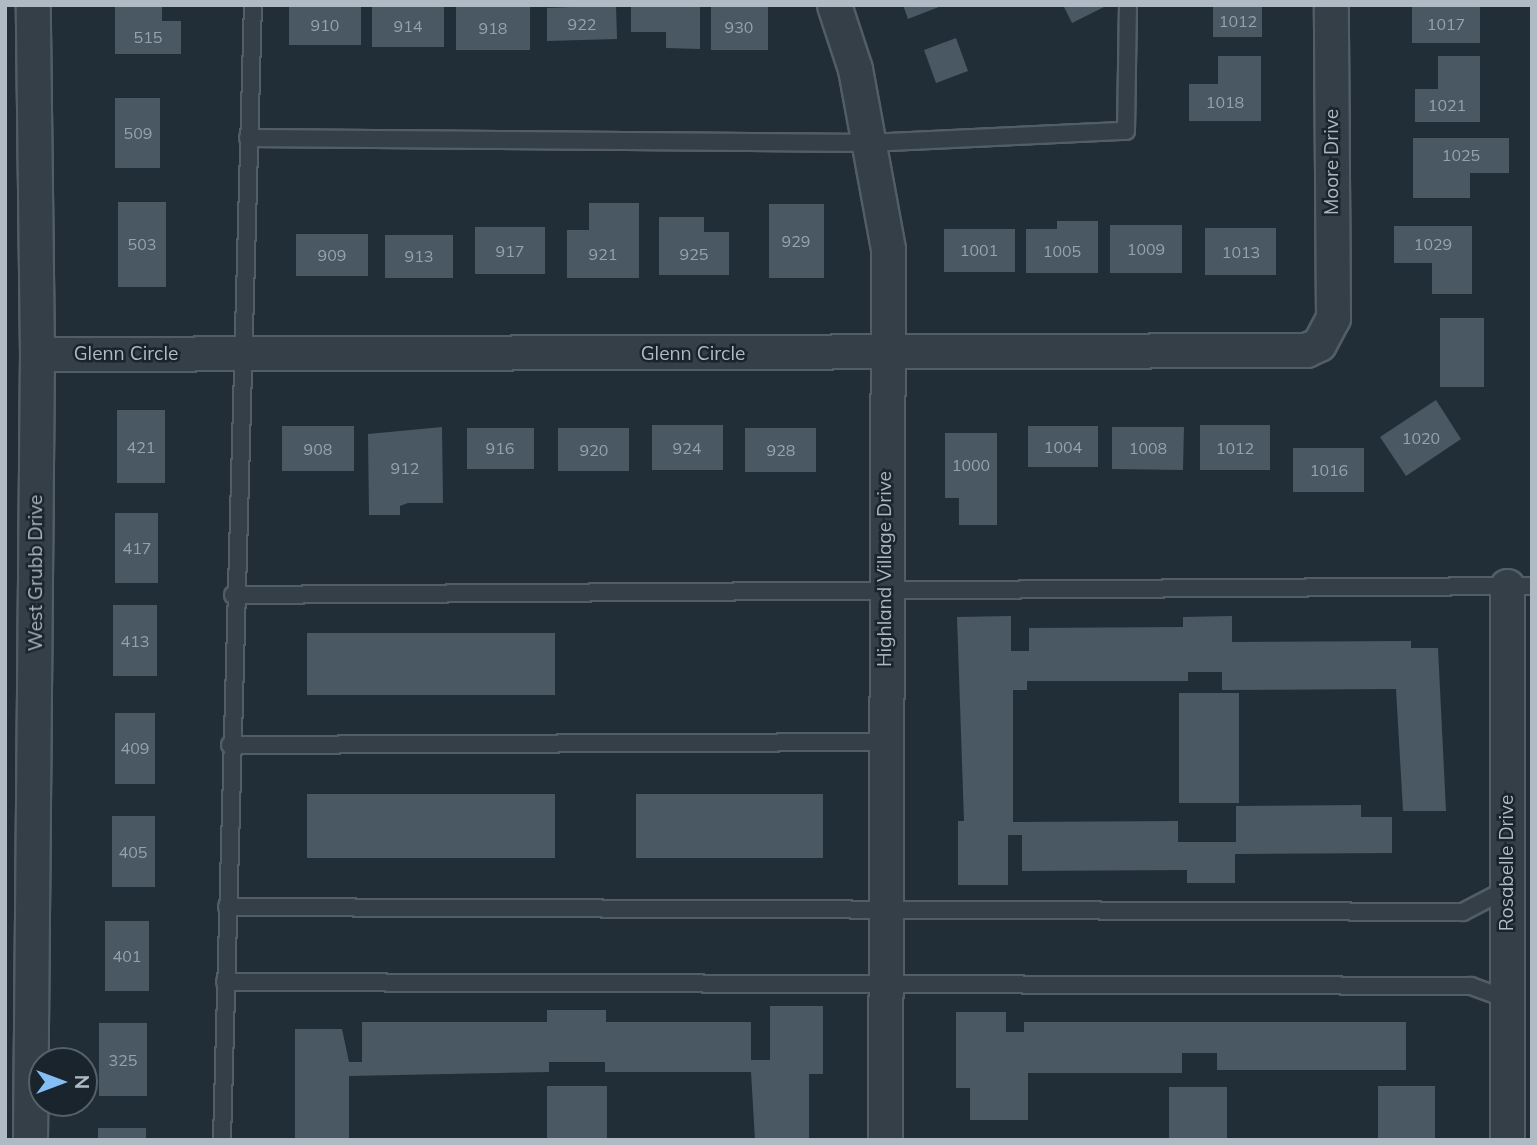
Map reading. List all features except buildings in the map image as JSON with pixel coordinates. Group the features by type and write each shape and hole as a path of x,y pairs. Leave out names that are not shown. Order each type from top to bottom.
{"street":[{"name":"West Grubb Drive","path":"30,1140 37,354 33,5"},
{"name":"Highland Village Drive","path":"834,5 868,143 888,249 885,354 885,1140"},
{"name":"Moore Drive","path":"1331,5 1333,318"},
{"name":"Glenn Circle","path":"37,354 885,354 1306,350 1319,344 1333,318"},
{"name":"Rosabelle Drive","path":"1507,1140 1507,889 1519,586"}],"lane":[{"path":"222,1140 233,595 253,5"},
{"path":"248,138 868,143 1126,131 1128,5"},
{"path":"233,595 885,595 1519,586"},
{"path":"230,745 885,742"},
{"path":"227,906 885,906 1463,912 1507,889"},
{"path":"225,982 1471,986 1507,999"}]}
